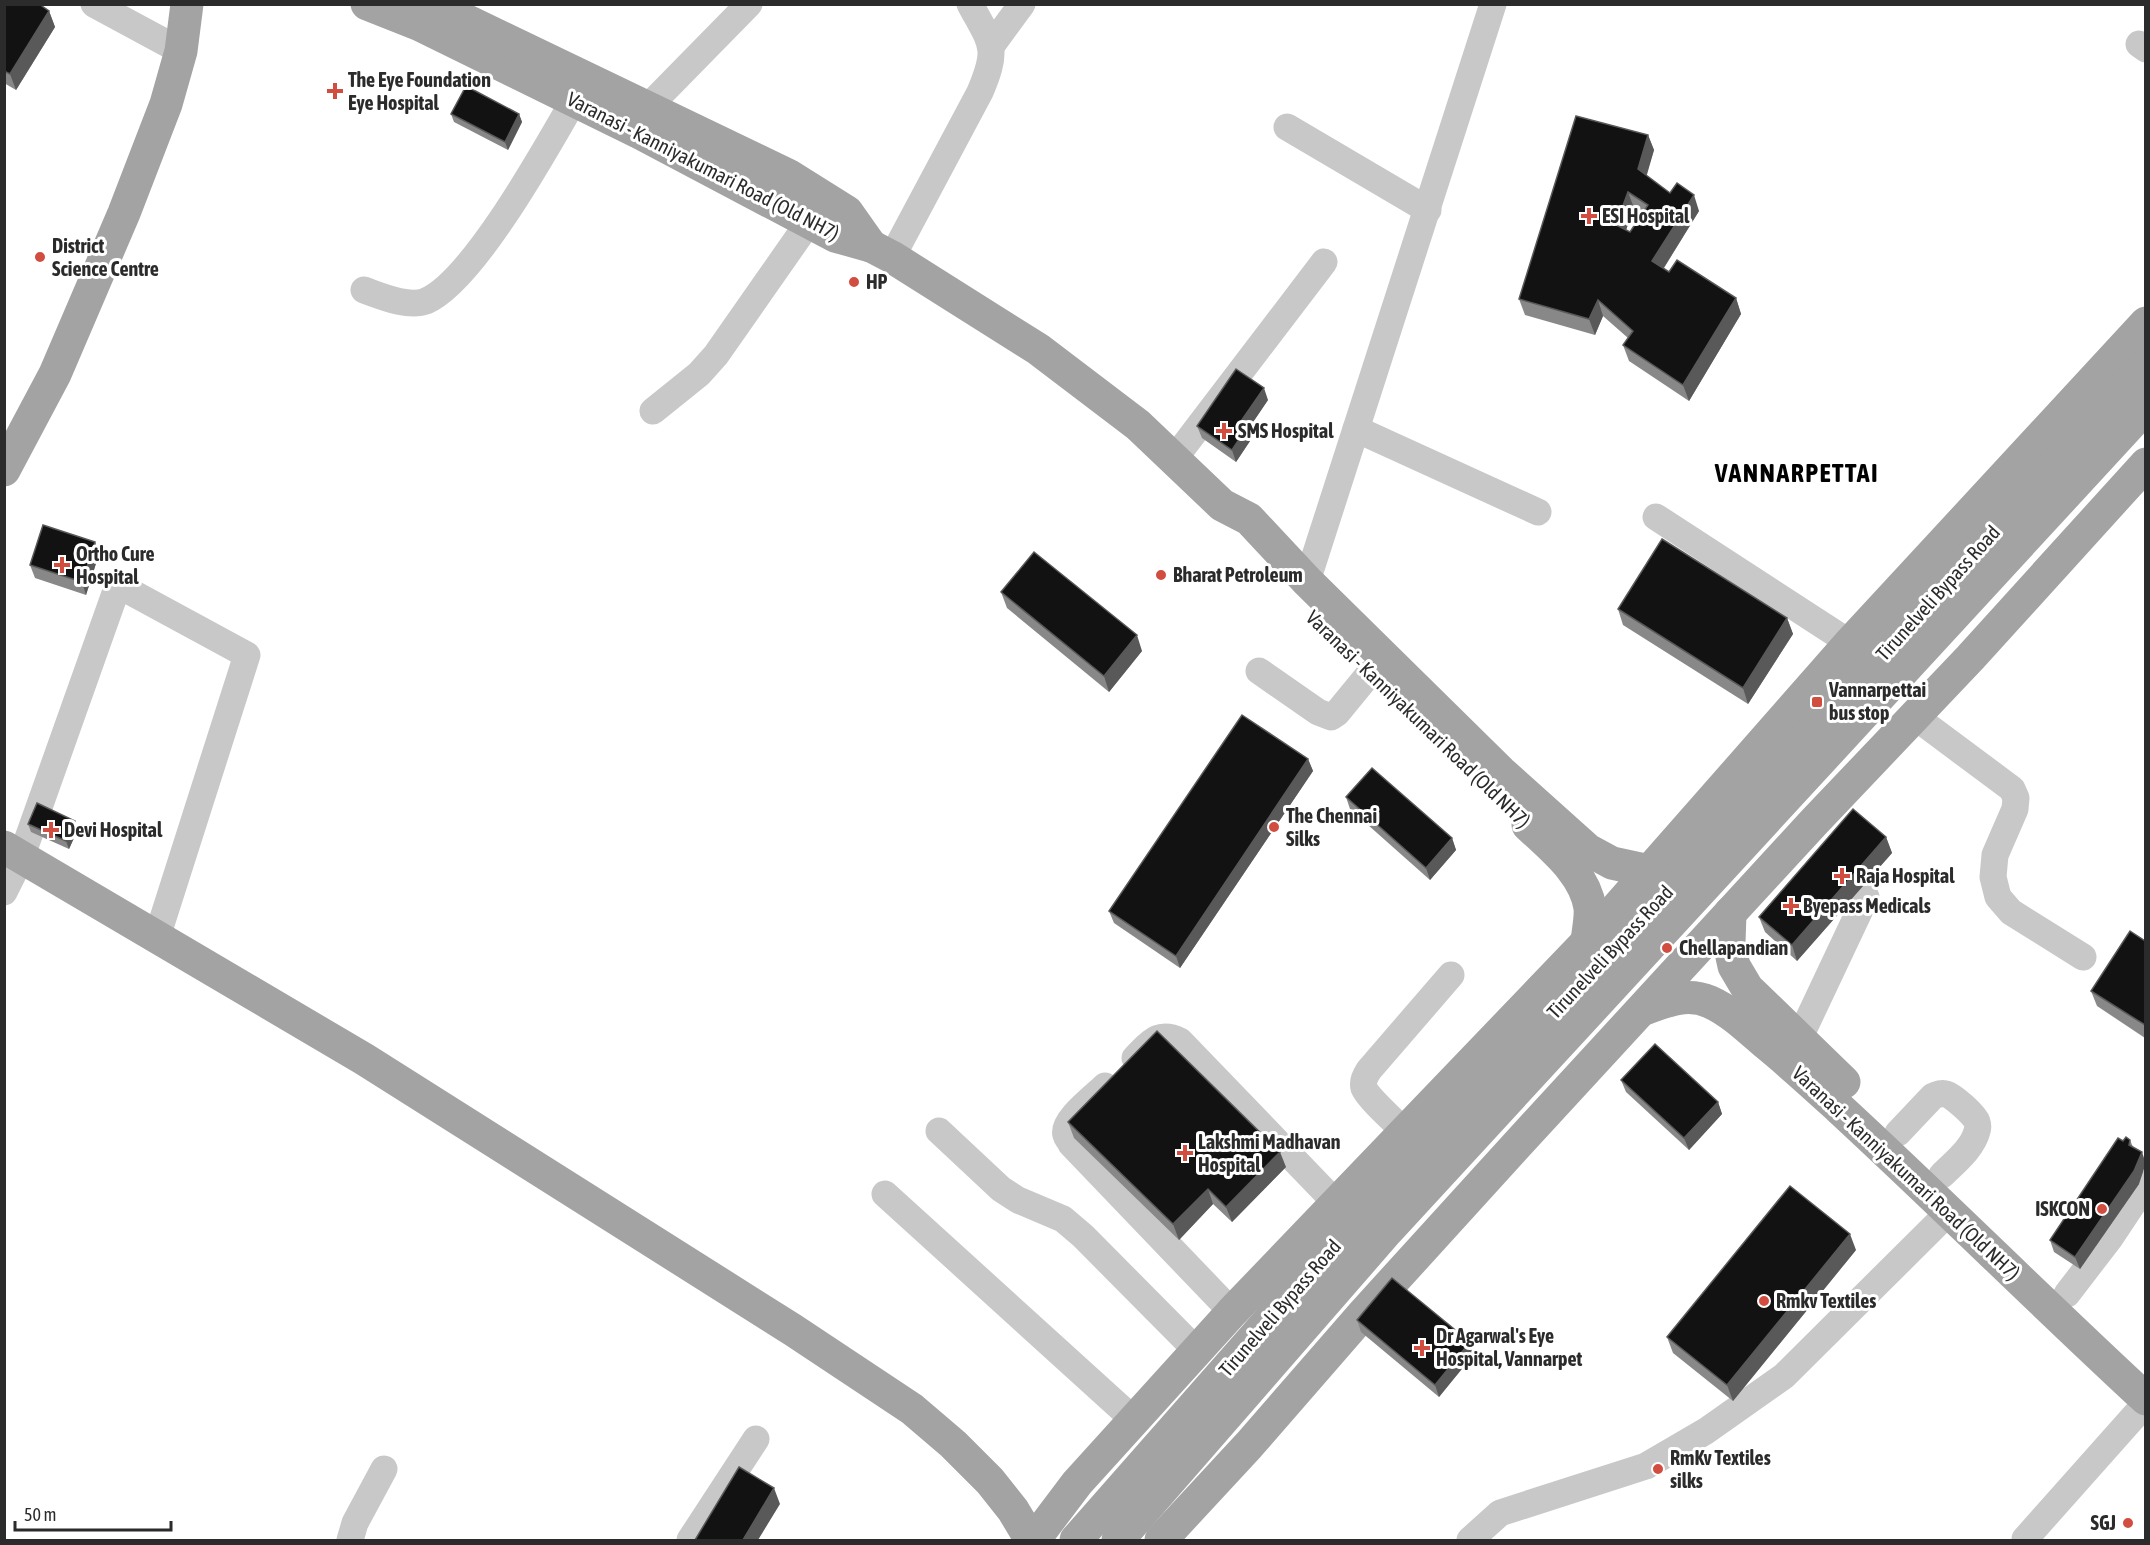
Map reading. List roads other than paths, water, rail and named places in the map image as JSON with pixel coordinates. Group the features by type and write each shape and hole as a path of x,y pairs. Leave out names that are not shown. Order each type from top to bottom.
{"main road":[{"path":"4,470 55,374 124,213 166,104 181,51 187,4"},
{"name":"Varanasi - Kanniyakumari Road (Old NH7)","path":"368,4 420,25 574,100 835,236 881,252 1038,349 1138,425 1222,505 1248,519 1307,581 1501,772 1588,850 1612,863 1648,871"},
{"name":"Varanasi - Kanniyakumari Road (Old NH7)","path":"432,4 788,176 847,212 881,252"},
{"path":"13,853 364,1059 793,1329 912,1409 953,1444 990,1481 1032,1540 1077,1483 1232,1312 1335,1202 1587,942 1746,758 2145,323"},
{"name":"Tirunelveli Bypass Road","path":"1076,1540 1368,1208 1636,925 2145,364"},
{"name":"Tirunelveli Bypass Road","path":"1118,1540 1387,1231 2145,407"},
{"path":"1161,1540 1249,1445 1363,1314 1814,822 1970,658 2145,464"},
{"name":"Varanasi - Kanniyakumari Road (Old NH7)","path":"1222,505 1234,531 1319,624 1570,866 1584,888 1590,909 1587,942"},
{"path":"1746,758 1764,749 1777,749 1800,769 1821,791 1821,804 1814,822"},
{"name":"Varanasi - Kanniyakumari Road (Old NH7)","path":"1730,913 1729,943 1734,966 1747,988 2145,1369"},
{"name":"Varanasi - Kanniyakumari Road (Old NH7)","path":"1644,1009 1672,999 1693,997 1709,1001 1725,1010 1796,1069 1949,1212 2145,1401"},
{"path":"1516,1016 1509,1034 1506,1052 1540,1083 1564,1082 1587,1070"}],"street":[{"path":"94,4 181,51"},
{"path":"647,108 749,4"},
{"path":"881,252 980,92 991,66 992,45 970,4"},
{"path":"992,45 1022,4"},
{"path":"1307,581 1493,4"},
{"path":"364,290 399,302 424,302 444,290 468,264 496,226 536,166 574,100"},
{"path":"1287,127 1428,210"},
{"path":"653,411 699,374 716,355 809,222"},
{"path":"1174,459 1324,262"},
{"path":"1356,429 1538,512"},
{"path":"1656,517 1850,643"},
{"path":"4,892 13,853 118,585 247,655 157,937"},
{"path":"1259,671 1318,712 1331,717 1337,713 1369,674"},
{"path":"1914,716 2012,789 2016,798 2015,809 1995,855 1993,877 1998,897 2011,912 2083,957"},
{"path":"1799,1039 1866,897"},
{"path":"1405,1132 1369,1095 1364,1087 1364,1079 1451,975"},
{"path":"1232,1312 1071,1144 1066,1135 1066,1127 1072,1118 1152,1041 1170,1036 1180,1041 1335,1202"},
{"path":"1898,1133 1933,1096 1939,1094 1946,1094 1956,1100 1970,1113 1977,1122 1977,1132 1962,1155 1942,1175"},
{"path":"939,1131 1001,1189 1018,1200 1063,1219 1197,1351"},
{"path":"2067,1294 2110,1238 2145,1184"},
{"path":"885,1194 1134,1420"},
{"path":"1470,1540 1500,1513 1646,1466 1706,1431 1784,1376 1949,1212"},
{"path":"2025,1539 2145,1401"},
{"path":"690,1540 756,1439"},
{"path":"350,1540 355,1523 384,1469"}],"place":[{"name":"The Eye Foundation Eye Hospital","path":"335,91"},
{"name":"ESI Hospital","path":"1589,216"},
{"name":"District Science Centre","path":"40,257"},
{"name":"HP","path":"854,282"},
{"name":"SMS Hospital","path":"1224,431"},
{"name":"Ortho Cure Hospital","path":"62,565"},
{"name":"Bharat Petroleum","path":"1161,575"},
{"name":"Vannarpettai bus stop","path":"1817,702"},
{"name":"The Chennai Silks","path":"1274,827"},
{"name":"Devi Hospital","path":"51,830"},
{"name":"Raja Hospital","path":"1842,876"},
{"name":"Byepass Medicals","path":"1791,906"},
{"name":"Chellapandian","path":"1667,948"},
{"name":"Lakshmi Madhavan Hospital","path":"1185,1153"},
{"name":"ISKCON","path":"2102,1209"},
{"name":"Rmkv Textiles","path":"1764,1301"},
{"name":"Dr Agarwal's Eye Hospital, Vannarpet","path":"1422,1348"},
{"name":"RmKv Textiles silks","path":"1658,1469"},
{"name":"SGJ","path":"2128,1523"}],"district":[{"name":"VANNARPETTAI","path":"1797,473"}]}
